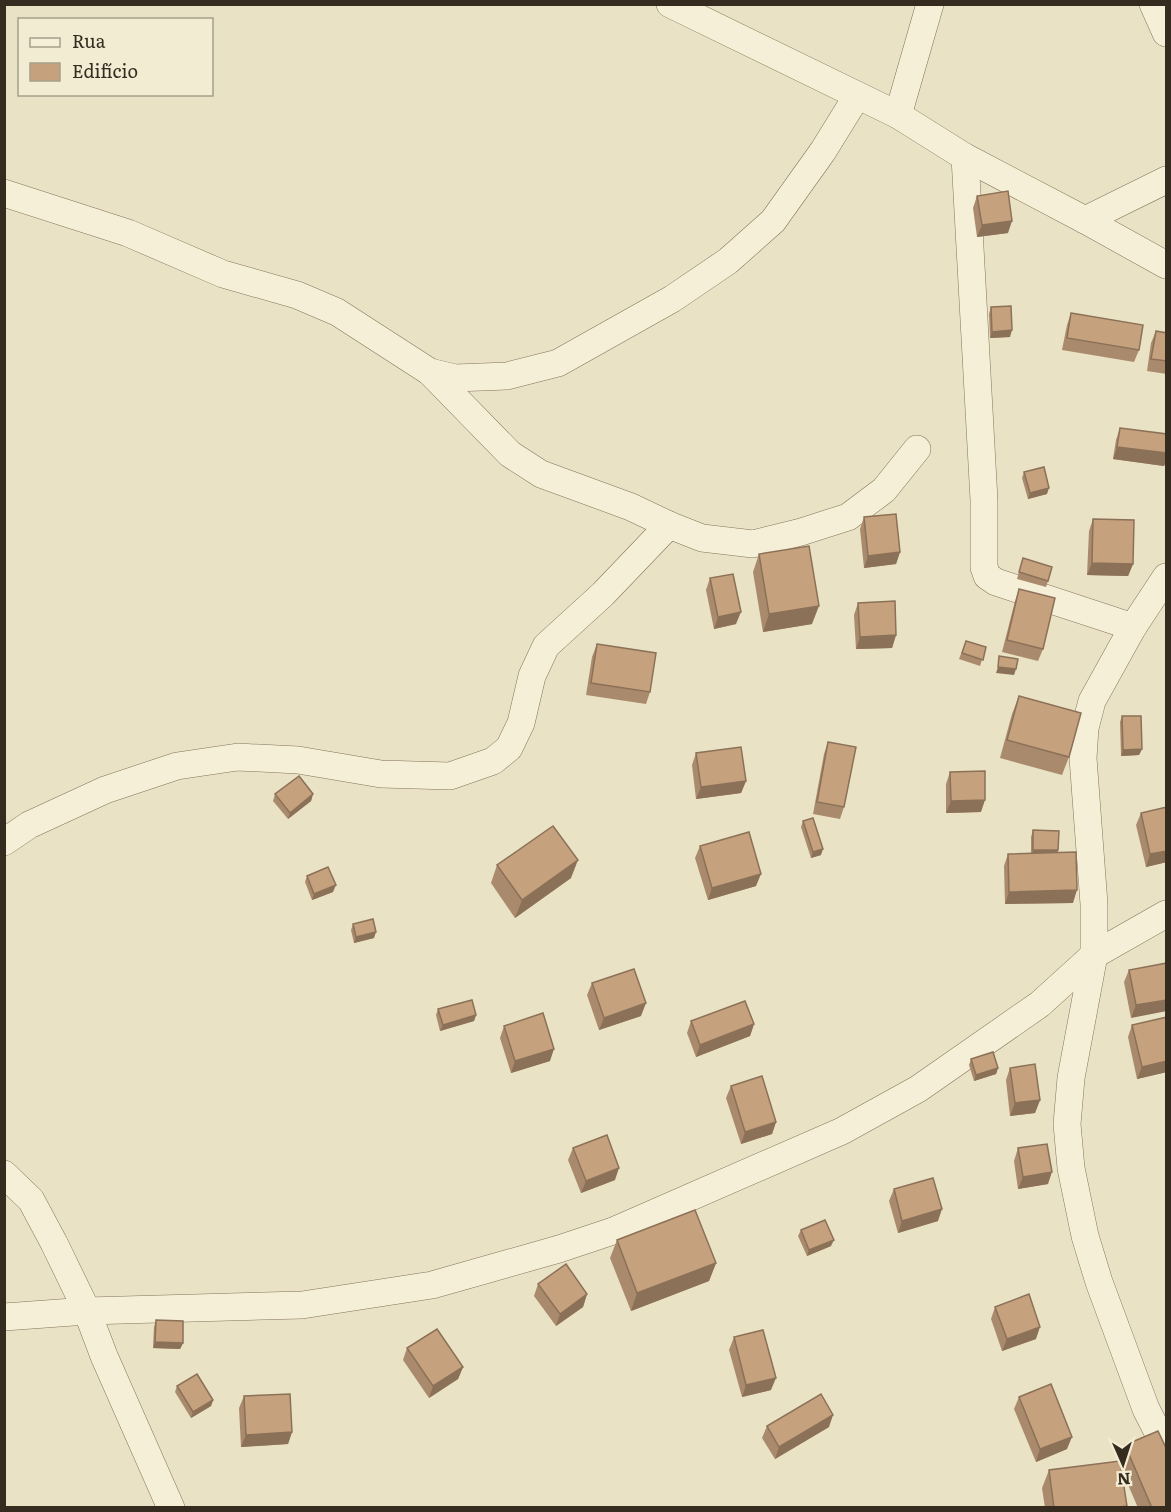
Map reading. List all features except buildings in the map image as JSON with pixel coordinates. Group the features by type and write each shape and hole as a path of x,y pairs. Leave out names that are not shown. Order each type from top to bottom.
{"street":[{"path":"670,4 898,115 965,157 1167,265"},
{"path":"898,115 930,4"},
{"path":"1153,4 1167,33"},
{"path":"430,372 455,378 507,376 558,363 672,299 728,261 773,221 823,151 857,96"},
{"path":"965,157 984,500 984,567 987,576 996,582 1133,627"},
{"path":"1086,220 1167,180"},
{"path":"4,193 128,233 223,274 297,294 337,312 430,372 510,454 541,474 631,507 702,538 753,544 848,517 884,490 917,450"},
{"path":"4,842 29,825 105,790 177,766 237,757 298,760 381,774 450,776 494,761 509,748 521,723 532,676 546,646 603,594 669,525"},
{"path":"1167,577 1133,627 1092,701 1085,728 1083,758 1094,904 1094,955 1071,1078 1067,1124 1071,1168 1085,1236 1099,1282 1146,1409 1167,1448"},
{"path":"4,1317 87,1311 302,1305 432,1285 559,1249 613,1231 842,1131 918,1089 1040,1004 1094,955 1167,914"},
{"path":"4,1174 31,1200 87,1311 108,1366 171,1508"}]}
